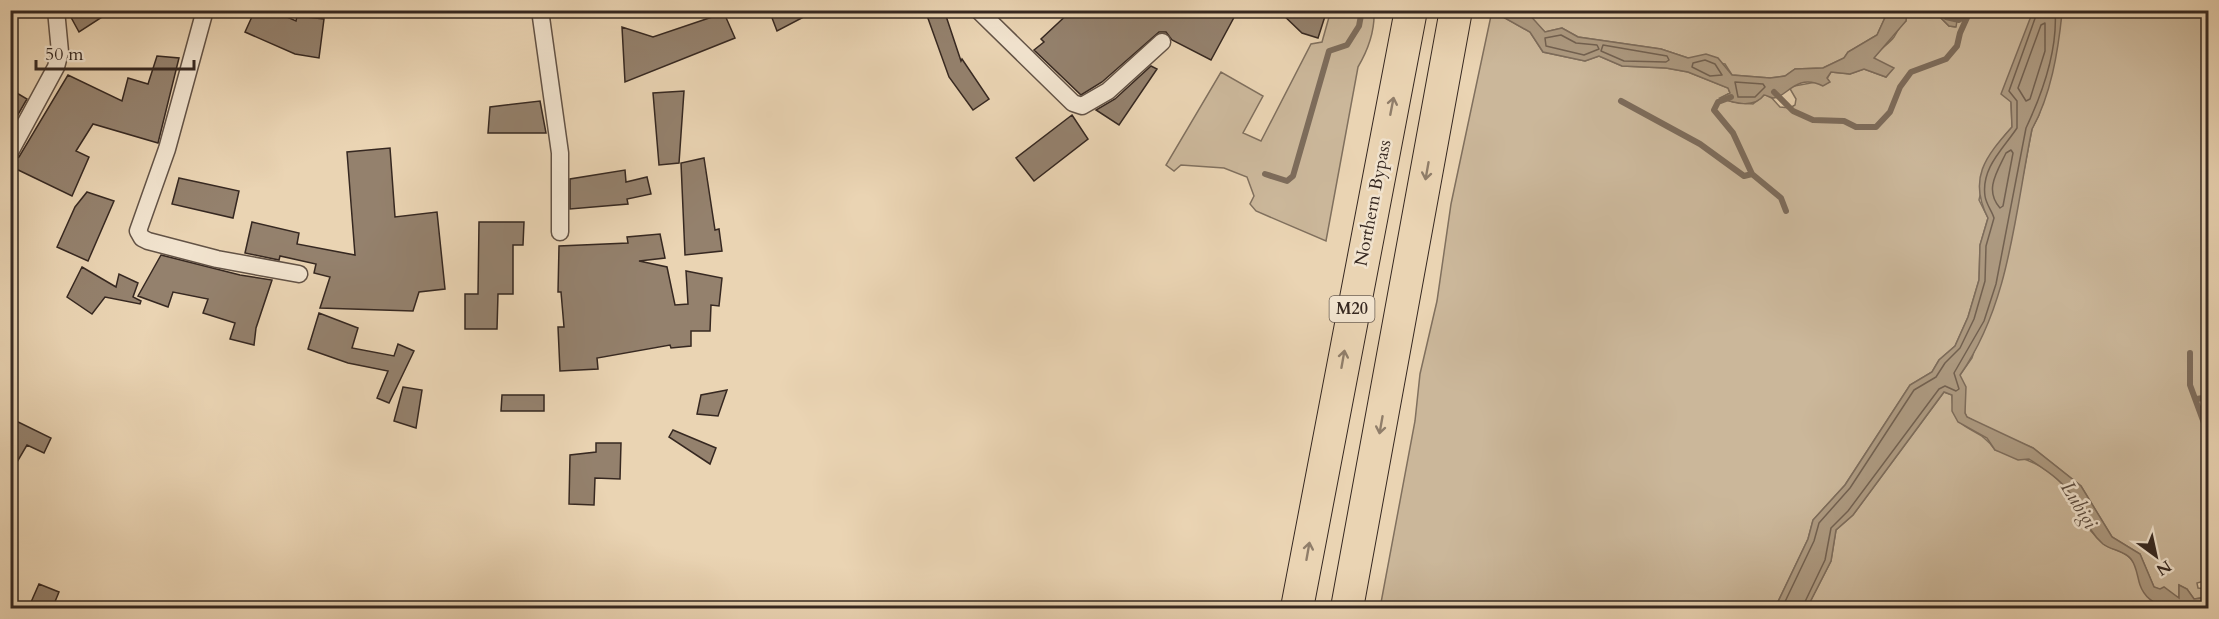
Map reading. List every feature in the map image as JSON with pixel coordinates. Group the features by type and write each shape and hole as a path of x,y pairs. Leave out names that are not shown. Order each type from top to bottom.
{"highway":[{"name":"Northern Bypass","path":"1297,609 1352,309 1411,10"},
{"name":"M20","path":"1347,609 1456,10"}],"street":[{"path":"10,153 56,67 60,52 56,10"},
{"path":"205,10 167,148 138,231 142,238 148,241 217,259 299,274"},
{"path":"540,10 561,153 560,232"},
{"path":"978,10 1073,103 1082,106 1119,83 1162,42"}],"shaded area":[{"path":"1331,10 1374,11 1374,18 1370,40 1358,67 1326,241 1256,211 1250,204 1254,196 1247,177 1224,168 1181,165 1174,171 1166,165 1221,72 1263,96 1243,133 1261,141 1311,44 1322,42"},
{"path":"1492,11 1498,11 1503,17 1530,32 1543,52 1585,61 1599,56 1622,66 1666,68 1688,72 1728,88 1730,93 1721,98 1753,104 1764,95 1770,96 1780,107 1790,108 1795,105 1796,99 1789,87 1816,82 1823,85 1831,72 1850,74 1864,69 1886,77 1893,68 1873,59 1892,40 1906,21 1907,11 1934,11 1949,26 1955,27 1958,15 1946,17 1944,11 2033,11 2011,102 2012,127 1993,153 1979,200 1988,218 1980,245 1979,280 1968,317 1955,346 1939,360 1932,372 1910,385 1845,485 1813,520 1808,539 1775,608 1380,608 1415,421 1420,374 1437,301 1451,204"},
{"path":"1522,11 1888,11 1877,35 1848,52 1844,58 1823,68 1795,69 1785,76 1770,78 1732,75 1725,64 1688,58 1661,49 1578,37 1562,28 1545,32"},
{"path":"2060,11 2208,11 2208,580 2197,583 2198,588 2208,589 2208,597 2194,599 2187,589 2179,585 2179,598 2154,587 2140,554 2112,537 2081,486 2033,448 1990,430 1967,417 1965,413 1960,375 1972,358 2014,222 2032,129 2039,115 2047,87 2062,14"},
{"path":"1944,392 1952,395 1953,408 1961,423 1988,441 1995,450 2030,461 2059,480 2075,500 2089,529 2103,544 2130,558 2139,572 2144,591 2157,602 2171,608 1807,608 1831,561 1836,530 1853,515"}],"water":[{"path":"1498,11 1527,12 1545,32 1562,28 1578,37 1661,49 1688,58 1706,54 1718,58 1732,75 1770,78 1785,76 1795,69 1823,68 1844,58 1848,52 1877,35 1888,11 1907,11 1906,21 1874,58 1894,68 1886,77 1864,69 1850,74 1831,72 1827,78 1830,82 1823,86 1805,82 1792,87 1778,97 1772,98 1764,95 1755,102 1744,104 1720,98 1730,93 1728,88 1688,72 1666,68 1622,66 1599,56 1585,61 1543,52 1530,32 1503,17"},
{"path":"1934,11 1944,11 1946,17 1958,15 1956,27 1949,26"},
{"name":"Lubigi","path":"2033,11 2060,11 2062,13 2056,58 2049,88 2032,129 2015,225 2000,288 1977,347 1960,375 1966,387 1965,413 1967,417 2033,448 2081,486 2112,537 2140,554 2154,587 2160,589 2164,587 2179,598 2179,585 2187,589 2194,599 2208,597 2208,608 2179,609 2151,601 2140,585 2131,559 2106,546 2098,539 2072,495 2061,483 2029,459 2018,460 1995,450 1987,438 1958,422 1952,411 1952,395 1944,392 1853,515 1836,530 1831,561 1807,608 1775,608 1808,539 1813,520 1845,485 1910,385 1932,372 1939,360 1955,346 1968,317 1979,280 1980,245 1988,218 1980,192 1982,169 1994,148 2012,127 2011,102 2001,94"}],"building":[{"path":"67,10 113,10 79,32"},
{"path":"255,10 271,10 296,21 297,16 324,19 319,58 295,54 245,32"},
{"path":"769,10 817,10 777,31"},
{"path":"925,10 944,10 961,61 962,59 989,99 973,110 949,77"},
{"path":"1072,10 1238,10 1211,60 1172,40 1166,32 1159,32 1102,82 1081,95 1034,50 1044,42 1041,39"},
{"path":"1278,10 1327,10 1318,38 1302,33"},
{"path":"724,13 735,38 625,82 622,27 653,37"},
{"path":"157,56 179,58 158,143 93,124 76,151 89,157 72,196 10,166 11,162 19,157 68,75 122,101 128,78 148,84"},
{"path":"1151,66 1157,69 1119,125 1096,110 1115,99"},
{"path":"10,89 27,99 16,118 10,115"},
{"path":"684,91 679,163 659,165 653,93"},
{"path":"540,101 546,133 488,133 490,107"},
{"path":"1072,115 1088,139 1034,181 1016,158"},
{"path":"390,148 395,217 437,212 445,289 419,292 413,311 320,308 330,277 314,273 316,264 280,256 279,260 245,253 252,222 299,233 297,244 355,255 347,152"},
{"path":"704,158 715,230 719,229 722,251 685,255 681,163"},
{"path":"625,170 626,182 647,177 651,194 627,199 628,204 570,209 570,179"},
{"path":"179,178 239,191 233,218 172,204"},
{"path":"87,192 114,201 88,261 57,247 75,207"},
{"path":"479,222 524,222 523,245 513,245 513,294 498,294 497,329 465,329 465,294 478,294"},
{"path":"660,234 665,258 639,261 667,267 675,305 688,304 686,271 722,278 719,306 711,305 710,331 691,331 691,346 671,348 670,345 597,358 598,369 560,371 558,327 564,327 561,292 558,292 559,246 628,243 627,237"},
{"path":"161,255 240,275 272,280 256,328 254,345 230,339 235,323 203,313 208,299 173,292 168,307 138,296"},
{"path":"82,267 116,287 119,274 138,283 133,297 141,301 140,304 105,297 92,314 67,297"},
{"path":"319,313 358,328 352,348 394,356 398,344 414,351 389,403 377,398 388,371 348,363 308,349"},
{"path":"403,387 422,390 416,428 394,421"},
{"path":"727,390 718,416 697,414 701,395"},
{"path":"502,395 544,395 544,411 501,411"},
{"path":"10,418 51,438 44,453 27,445 10,474"},
{"path":"673,430 716,448 710,464 669,437"},
{"path":"596,443 621,443 620,479 595,478 594,505 569,504 570,455 596,452"},
{"path":"39,584 59,592 52,609 28,609"}],"waterway":[{"path":"1265,174 1287,181 1293,176 1329,51 1347,45 1359,26 1362,10"},
{"path":"1941,10 1946,17 1959,20 1968,13"},
{"path":"1774,92 1793,111 1813,120 1844,121 1856,127 1876,127 1890,112 1900,87 1911,72 1946,59 1957,46 1970,11"},
{"path":"1731,97 1718,102 1714,110 1733,133 1752,174 1781,198 1786,211"},
{"path":"1621,101 1700,144 1744,176 1752,174"},
{"path":"2190,353 2190,385 2208,434"},
{"path":"2197,399 2208,397"},
{"path":"2208,455 2204,468 2208,473"}]}
